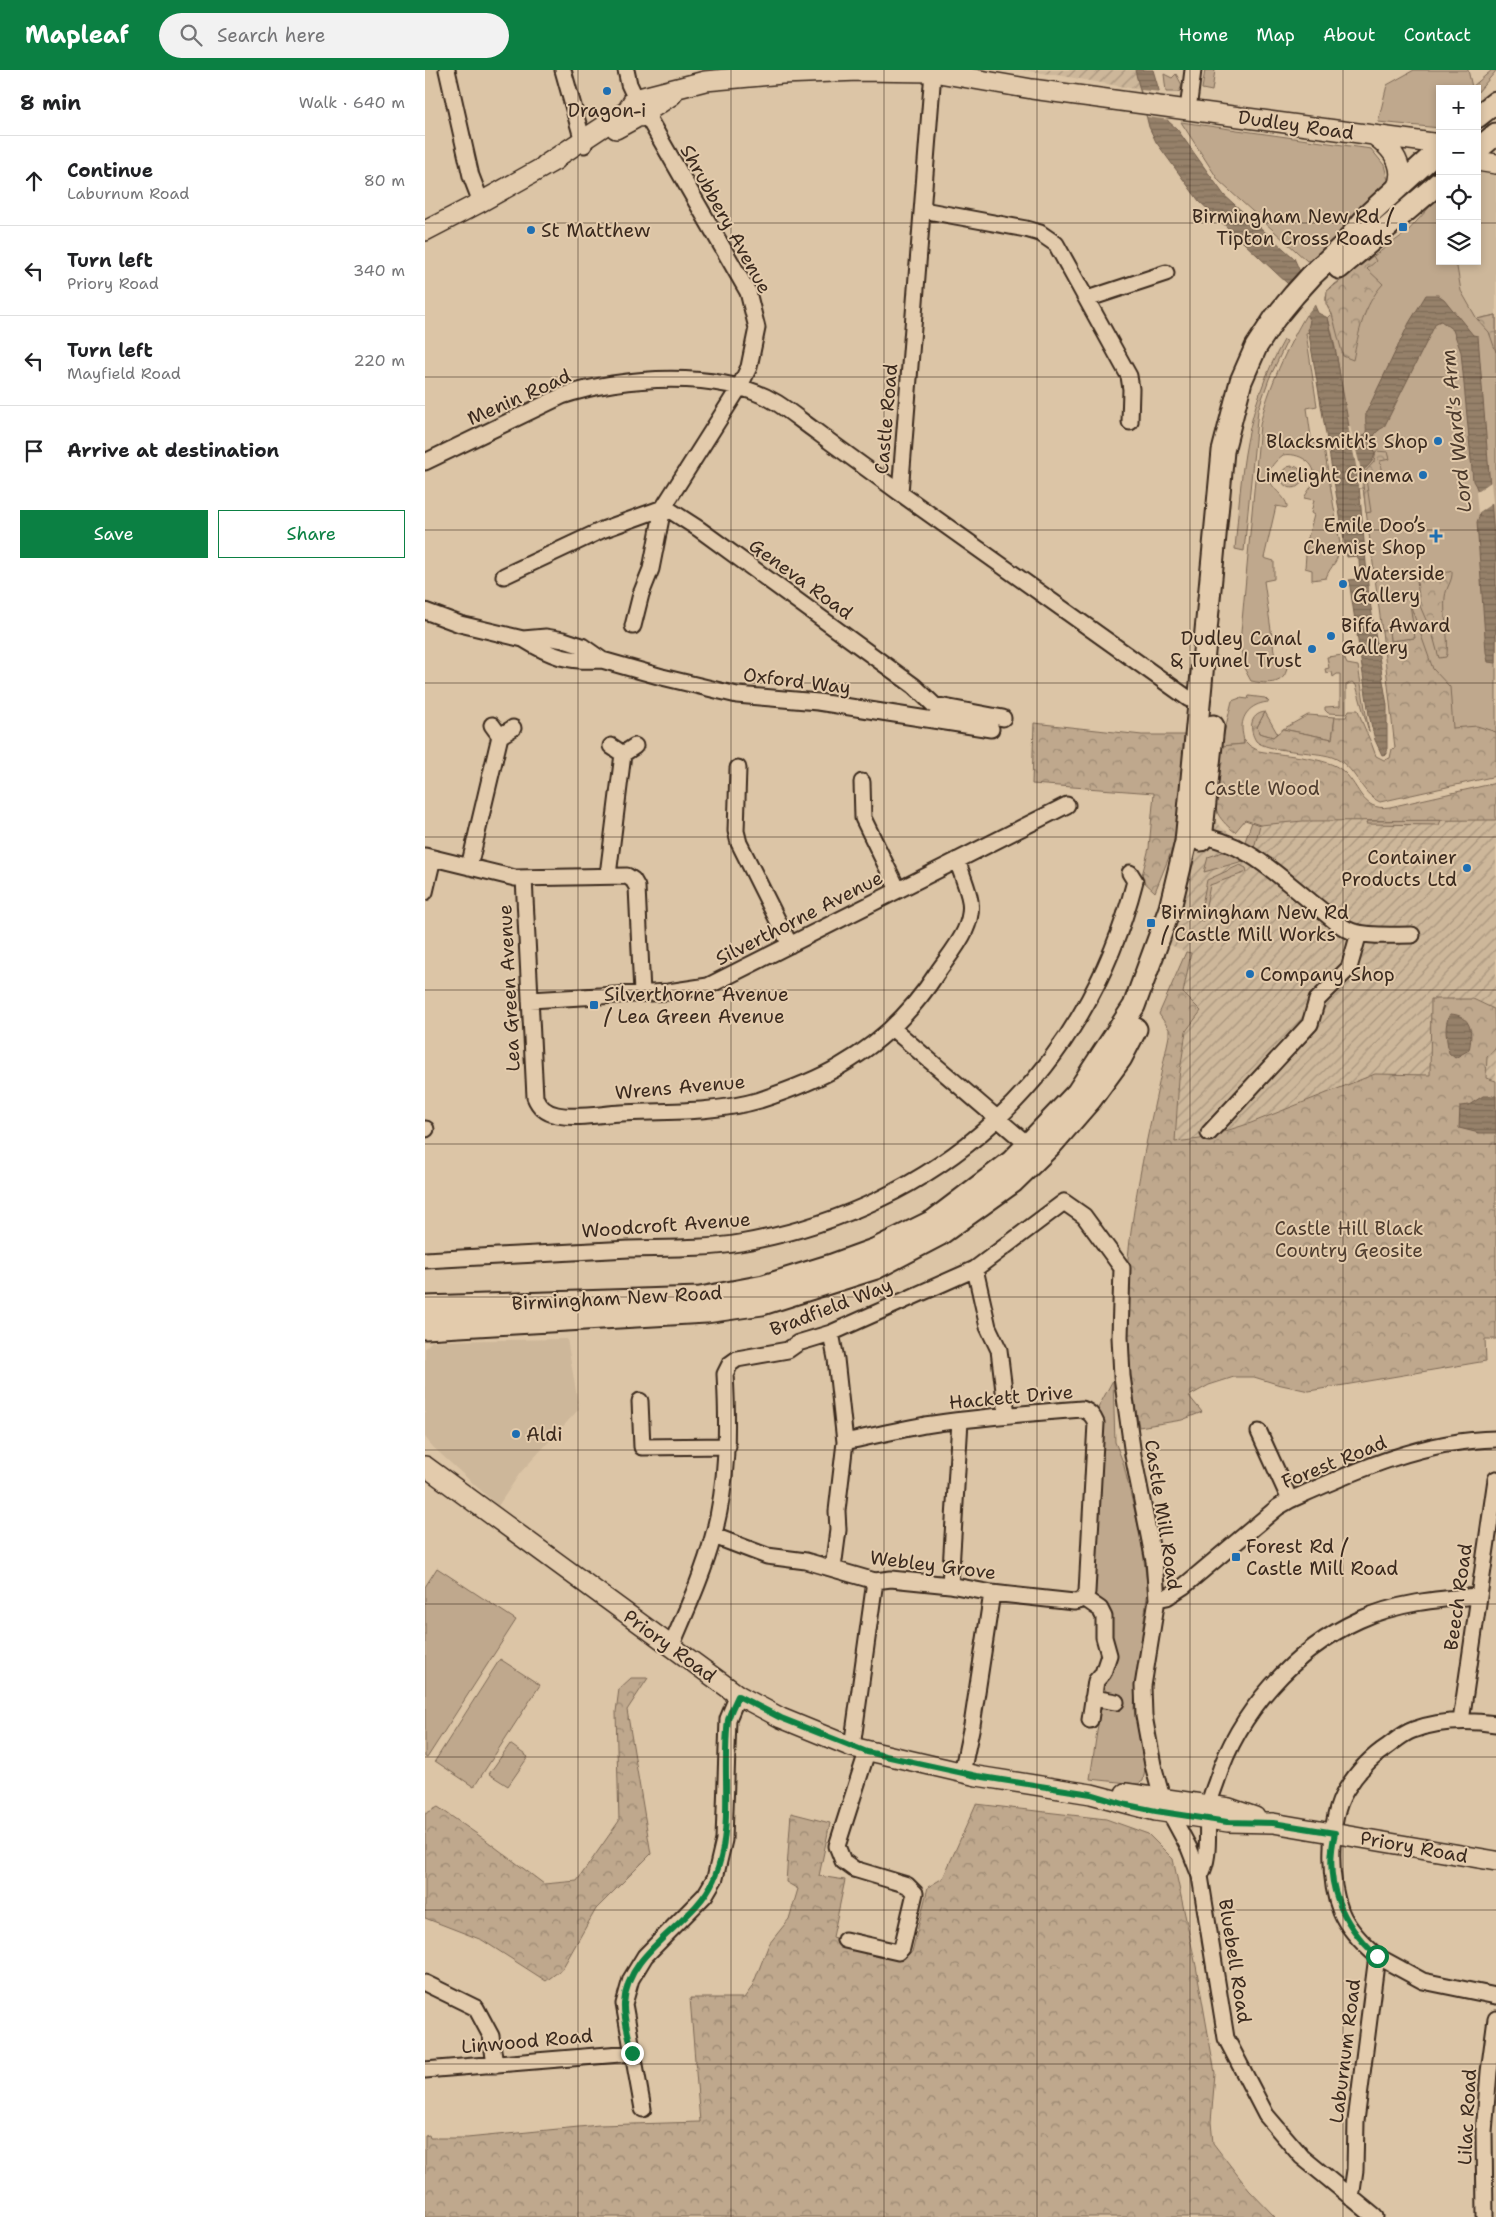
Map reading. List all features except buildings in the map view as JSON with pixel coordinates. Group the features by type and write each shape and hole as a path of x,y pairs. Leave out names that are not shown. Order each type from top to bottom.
{"highway":[{"path":"1481,114 1496,102"},
{"path":"1481,130 1496,117"},
{"path":"1481,146 1496,134"},
{"path":"1344,245 1379,219 1436,156"},
{"name":"Birmingham New Road","path":"1195,835 1201,699 1223,451 1241,381 1256,347 1275,318 1297,300 1316,280 1369,214 1436,156"},
{"name":"Birmingham New Road","path":"1316,280 1436,185"},
{"name":"Birmingham New Road","path":"425,1328 706,1312 762,1304 876,1268 939,1234 1013,1182 1077,1093 1134,1006 1195,835 1237,459 1244,422 1262,363 1297,300"},
{"name":"Birmingham New Road","path":"425,1307 699,1298 764,1286 875,1249 933,1221 1012,1161 1035,1150"}],"main road":[{"path":"425,231 481,202 583,143 627,111 641,107 682,88 705,81 782,74 933,71"},
{"name":"Dudley Road","path":"933,71 1032,89 1375,136 1403,138 1417,141 1436,151"},
{"path":"1375,136 1391,148 1397,162 1400,178 1396,189"},
{"path":"1481,150 1496,152"},
{"path":"1481,162 1496,164"},
{"name":"Priory Road","path":"425,1466 738,1696 781,1718 859,1750 962,1773 1091,1794 1127,1805 1166,1806 1209,1812 1241,1822 1273,1823 1496,1862"},
{"name":"Priory Road","path":"1209,1812 1229,1808 1273,1823"}],"street":[{"path":"447,70 471,176 481,202"},
{"path":"563,70 583,143"},
{"name":"Shrubbery Avenue","path":"626,70 629,84 641,107 748,292 757,328 749,367 739,388 663,508"},
{"path":"1182,109 1193,70"},
{"name":"Castle Road","path":"933,71 901,493 1189,699 1201,699"},
{"path":"923,210 1040,233 1056,244 1129,376 1131,389 1129,422"},
{"path":"1087,299 1166,273"},
{"name":"Menin Road","path":"425,462 562,396 583,389 630,382 691,380 739,388 776,402 901,493"},
{"path":"504,576 601,530 663,508"},
{"path":"633,626 641,594 651,569 663,508"},
{"name":"Geneva Road","path":"663,508 699,529 914,686 934,706 1003,718"},
{"name":"Oxford Way","path":"425,611 460,624 523,639 546,637 565,640 582,646 601,660 662,677 737,694 818,702 991,728"},
{"path":"469,867 501,730"},
{"path":"608,875 623,748"},
{"path":"739,765 736,831 739,843 790,945"},
{"path":"862,778 863,818 898,890"},
{"name":"Silverthorne Avenue","path":"530,1000 689,990 708,986 1067,805"},
{"path":"1195,835 1235,845 1249,852 1345,928 1359,933 1411,936"},
{"path":"425,892 429,857 524,878 627,876 633,880 637,887 642,993"},
{"name":"Wrens Avenue","path":"535,1097 539,1105 556,1115 688,1110 759,1100 805,1084 840,1066 893,1029 926,991 967,928 970,914 970,898 957,860"},
{"name":"Woodcroft Avenue","path":"425,1260 738,1243 793,1231 842,1216 890,1194 968,1146 999,1120 1038,1077 1068,1035 1091,998 1107,967 1125,920 1135,881 1130,873"},
{"name":"Lea Green Avenue","path":"524,878 535,1097"},
{"path":"1209,1133 1310,1024 1317,1000 1349,968 1359,933"},
{"path":"893,1029 1035,1150"},
{"name":"Bradfield Way","path":"671,1647 701,1576 714,1536 727,1446 725,1374 730,1364 737,1359 788,1350 798,1343 831,1333 975,1269 1064,1202 1084,1216 1122,1268"},
{"name":"Castle Mill Road","path":"1122,1268 1120,1337 1122,1376 1133,1455 1154,1561 1157,1599 1143,1686 1144,1716 1153,1765 1166,1806 1189,1848 1200,1876"},
{"path":"975,1269 988,1327 999,1350 1007,1415"},
{"path":"831,1333 836,1359 845,1442 833,1568"},
{"path":"640,1401 642,1448 727,1446"},
{"name":"Hackett Drive","path":"845,1442 924,1426 1007,1415 1082,1409 1094,1416 1097,1423 1086,1595"},
{"path":"950,1586 960,1421"},
{"path":"1259,1432 1290,1500"},
{"name":"Forest Road","path":"1157,1599 1167,1597 1184,1586 1278,1506 1290,1500 1367,1465 1441,1445 1475,1439 1496,1439"},
{"name":"Beech Road","path":"1461,1721 1477,1596 1496,1479"},
{"name":"Webley Grove","path":"714,1536 767,1556 806,1561 875,1581 891,1579 1075,1602 1081,1601 1086,1595"},
{"path":"845,1940 898,1952 902,1948 915,1893 907,1885 853,1869 843,1860 837,1846 859,1750 875,1581"},
{"path":"962,1773 972,1725 992,1593"},
{"path":"1086,1595 1100,1609 1104,1617 1104,1637 1109,1655 1103,1673 1096,1680 1090,1720"},
{"name":"Bluebell Road","path":"1375,2217 1303,2157 1266,2115 1226,2038 1200,1876 1206,1866 1209,1812 1222,1763 1246,1720 1263,1698 1300,1658 1329,1636 1360,1620 1409,1604 1436,1599 1477,1596"},
{"path":"643,2109 624,2004 631,1979 645,1956 705,1895 715,1878 724,1840 728,1719 738,1696"},
{"path":"1093,1698 1116,1702"},
{"name":"Laburnum Road","path":"1351,2198 1355,2170 1356,2121 1377,1956 1353,1930 1341,1912 1334,1887 1332,1860 1335,1833 1345,1791 1363,1766 1383,1749 1412,1730 1461,1721 1496,1724"},
{"path":"1377,1956 1423,1981 1496,1996"},
{"path":"425,1983 476,2008 491,2036 495,2064"},
{"name":"Lilac Road","path":"1485,2217 1484,2132 1496,2019"},
{"name":"Linwood Road","path":"425,2070 632,2053"}],"shaded area":[{"path":"1022,70 1135,70 1141,90 1063,76"},
{"path":"1135,70 1153,70 1168,121 1177,129 1224,195 1294,258 1318,313 1328,318 1352,444 1365,434 1366,413 1409,323 1426,295 1438,295 1444,299 1473,335 1478,336 1496,561 1496,663 1488,662 1486,652 1477,522 1480,512 1480,501 1473,481 1461,352 1453,330 1441,321 1436,323 1384,427 1378,431 1373,439 1375,451 1372,461 1358,475 1369,596 1387,705 1387,754 1382,755 1375,740 1369,715 1349,580 1358,579 1360,576 1359,560 1357,556 1347,557 1308,329 1310,320 1288,284 1199,201 1156,142 1149,127"},
{"path":"1481,155 1496,157 1496,315 1477,319 1461,291 1457,265 1481,265"},
{"path":"1198,808 1244,843 1252,822 1260,825 1303,821 1496,820 1496,1012 1494,1009 1473,999 1431,999 1431,1075 1375,1074 1251,1123 1200,1139 1175,1142 1179,1078 1186,1031 1201,1011 1183,993 1191,954 1166,943"},
{"path":"1450,1014 1457,1015 1467,1021 1471,1031 1469,1050 1455,1058 1449,1053 1447,1038 1446,1028"},
{"path":"1496,1048 1496,1081 1486,1078 1487,1056"},
{"path":"1483,1096 1496,1096 1496,1133 1479,1133 1459,1128 1460,1106 1469,1105"},
{"path":"567,1339 579,1409 520,1473 498,1506 432,1446 425,1437 425,1348 432,1341"}],"green space":[{"path":"1205,70 1215,70 1212,91 1202,89"},
{"path":"1414,70 1468,70 1472,85 1436,85 1436,128 1378,122 1387,85"},
{"path":"1492,70 1496,71 1481,88 1481,85 1474,85"},
{"path":"1164,74 1172,78 1176,74 1182,85 1179,92 1166,92"},
{"path":"1181,122 1371,149 1384,165 1390,188 1328,256 1307,261 1219,181"},
{"path":"1436,200 1436,265 1457,265 1461,291 1477,319 1496,315 1496,734 1442,739 1415,638 1390,641 1389,630 1382,631 1363,488 1358,488 1356,464 1328,318 1332,314 1328,308 1326,297 1331,287 1407,232"},
{"path":"1373,256 1376,261 1367,269 1383,284 1366,310 1353,360 1343,356 1332,314 1326,304 1327,291"},
{"path":"1306,315 1310,321 1309,332 1306,333 1317,406 1307,408 1312,444 1323,442 1340,544 1338,546 1338,556 1326,578 1312,580 1312,570 1305,568 1307,541 1314,515 1311,513 1314,500 1304,498 1314,480 1313,468 1306,460 1300,457 1283,455 1273,464 1269,472 1269,479 1286,502 1287,508 1276,506 1264,558 1274,561 1274,579 1264,581 1276,665 1287,663 1284,676 1280,680 1270,683 1257,682 1251,681 1244,668 1240,643 1260,425 1279,368"},
{"path":"1496,315 1496,352 1489,332 1477,319"},
{"path":"1284,340 1287,341 1269,379 1258,410 1244,551 1235,549 1247,442 1260,392"},
{"path":"1376,451 1388,452 1390,459 1380,461 1382,476 1366,479 1371,512 1366,513 1362,475 1374,462"},
{"path":"1292,466 1300,469 1303,477 1300,485 1292,488 1284,485 1281,477 1284,469"},
{"path":"1452,571 1445,597 1447,654 1446,657 1439,658 1433,636 1420,606 1417,581"},
{"path":"1410,604 1433,669 1450,687 1453,728 1477,726 1496,732 1496,776 1380,802 1367,792 1347,767 1332,757 1270,747 1256,741 1252,732 1252,723 1253,719 1260,713 1265,712 1257,727 1259,733 1273,737 1283,729 1332,739 1335,717 1346,717 1349,710 1358,710 1376,756 1384,760 1390,758 1392,749 1395,748 1382,631 1389,630 1390,641 1415,638"},
{"path":"1343,655 1347,664 1358,666 1369,732 1356,685 1352,682 1346,685 1346,714 1328,713 1325,710 1325,707 1340,706 1340,674 1333,677 1332,672 1326,673 1325,669 1329,668 1327,657"},
{"path":"1249,696 1265,698 1269,702 1254,706 1244,717 1242,728 1244,744 1221,746 1232,701 1240,698 1248,699"},
{"path":"1265,712 1277,733 1273,737 1259,733 1257,727"},
{"path":"1308,715 1335,717 1332,739 1283,729"},
{"path":"1034,723 1142,735 1190,735 1173,847 1155,892 1141,879 1149,848 1154,793 1032,784"},
{"name":"Castle Wood","path":"1244,740 1259,751 1332,764 1346,774 1366,801 1380,807 1390,807 1496,783 1496,820 1303,821 1260,825 1245,820 1235,832 1218,814 1215,799 1216,781 1221,746 1244,744"},
{"path":"1441,820 1439,825 1366,824 1367,821"},
{"path":"1252,822 1260,825 1254,848 1244,844"},
{"path":"1229,850 1245,857 1243,861 1204,872 1208,857"},
{"path":"1240,865 1246,868 1247,872 1210,885 1203,921 1199,920 1207,880"},
{"name":"Castle Hill Black Country Geosite","path":"1186,952 1191,953 1183,993 1201,1011 1186,1031 1179,1078 1175,1142 1200,1139 1251,1123 1375,1074 1430,1075 1431,999 1473,999 1494,1009 1496,1048 1487,1056 1486,1078 1496,1081 1496,1339 1485,1339 1486,1361 1309,1391 1254,1377 1234,1377 1209,1385 1189,1396 1202,1412 1182,1420 1139,1427 1127,1340 1126,1287 1128,1256 1137,1193 1169,1036 1169,1029 1159,1014"},
{"path":"1113,1380 1115,1442 1123,1462 1141,1538 1148,1590 1135,1685 1134,1709 1145,1768 1143,1781 1138,1784 1090,1779 1100,1711 1103,1708 1117,1705 1103,1687 1103,1680 1114,1668 1117,1652 1094,1597 1099,1468 1103,1434 1098,1408"},
{"path":"437,1568 516,1620 427,1758 425,1757 425,1587"},
{"path":"500,1659 540,1685 474,1787 435,1761"},
{"path":"631,1678 648,1678 627,1710 651,1854 596,1909 562,1969 546,1981 482,1940 425,1918 425,1814 438,1807 544,1884 577,1881 619,1821 616,1712 619,1689"},
{"path":"510,1744 528,1757 508,1786 489,1774"},
{"path":"976,1804 1106,1819 1148,1834 1173,1859 1196,1966 1215,2073 1211,2122 1213,2143 1249,2190 1275,2217 425,2217 425,2136 429,2135 430,2138 467,2138 599,2125 700,2122 690,1998 744,1998 752,1987 769,1944 789,1919 798,1889 786,1882 791,1813 830,1823 819,1876 845,1880 833,1937 892,1957 912,1952 928,1887 943,1878"}],"pier":[{"path":"1141,90 1163,92 1170,120 1147,117"},
{"path":"1301,270 1317,302 1306,315 1288,284"},
{"path":"1348,426 1350,426 1362,474 1361,488 1358,488 1358,475"},
{"path":"1491,482 1493,503 1478,513 1476,492"}],"place":[{"name":"Dragon-i","path":"607,91"},
{"name":"Birmingham New Rd / Tipton Cross Roads","path":"1403,227"},
{"name":"St Matthew","path":"531,230"},
{"name":"Blacksmith's Shop","path":"1438,441"},
{"name":"Limelight Cinema","path":"1423,475"},
{"name":"Emile Doo’s Chemist Shop","path":"1436,536"},
{"name":"Waterside Gallery","path":"1343,584"},
{"name":"Biffa Award Gallery","path":"1331,636"},
{"name":"Dudley Canal & Tunnel Trust","path":"1312,649"},
{"name":"Container Products Ltd","path":"1467,868"},
{"name":"Birmingham New Rd / Castle Mill Works","path":"1151,923"},
{"name":"Company Shop","path":"1250,974"},
{"name":"Silverthorne Avenue / Lea Green Avenue","path":"594,1005"},
{"name":"Aldi","path":"516,1434"},
{"name":"Forest Rd / Castle Mill Road","path":"1236,1557"}],"route":[{"path":"632,2053 624,2004 631,1979 645,1956 705,1895 715,1878 724,1840 728,1719 738,1696 781,1718 867,1752 977,1776 1091,1794 1127,1805 1156,1811 1227,1822 1273,1823 1335,1833 1332,1843 1334,1887 1341,1912 1365,1945 1377,1956"}],"water label":[{"name":"Lord Ward's Arm","path":"1456,431"}]}
